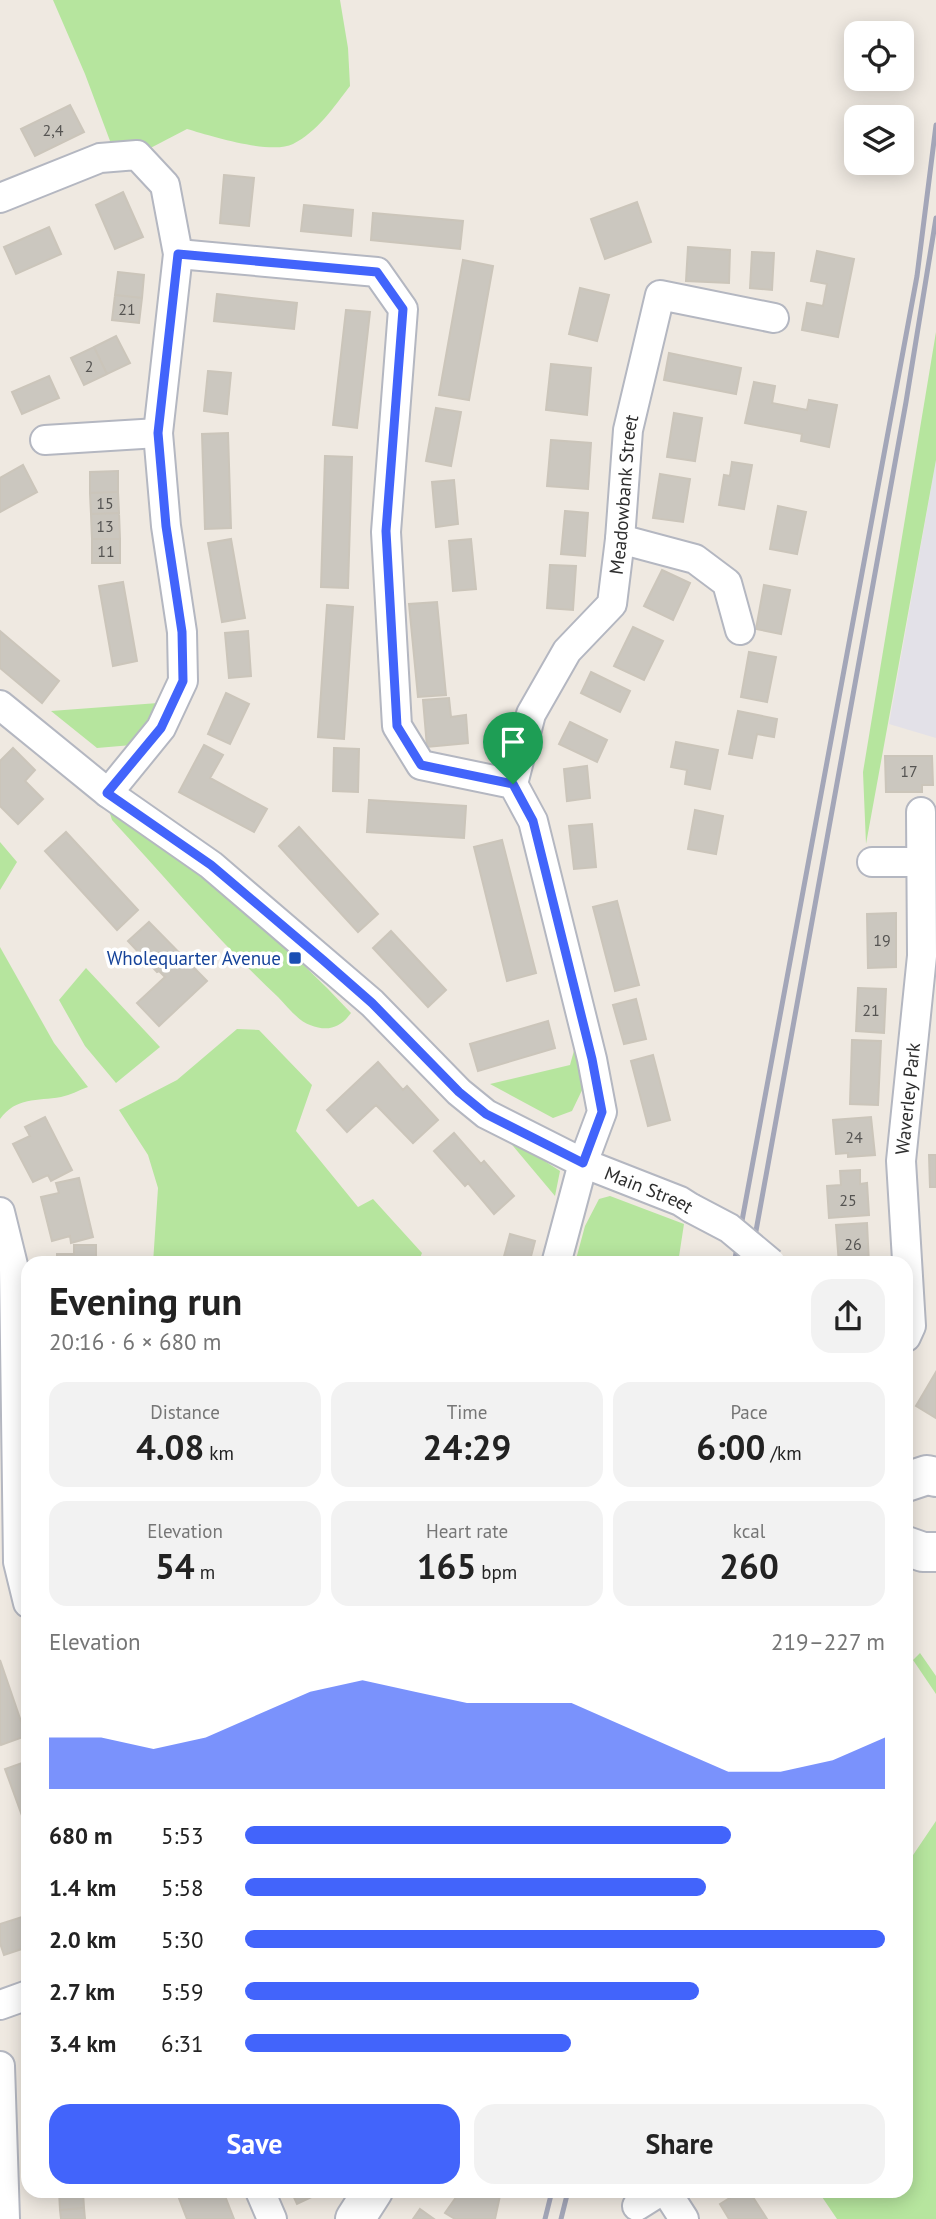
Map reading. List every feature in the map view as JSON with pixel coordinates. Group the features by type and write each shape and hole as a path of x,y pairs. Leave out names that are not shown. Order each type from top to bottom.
{"main road":[{"path":"913,1478 926,1475 936,1477"},
{"path":"913,1548 936,1552"},
{"path":"355,2219 368,2198"}],"street":[{"path":"0,198 100,158 137,155 165,185 178,254 158,433 166,526 182,632 183,681 161,728 107,793"},
{"path":"178,254 377,272 403,309 386,531 397,726 421,765 513,784 533,821 592,1059 602,1112 583,1163 558,1256"},
{"name":"Meadowbank Street","path":"513,784 531,715 567,651 612,604 628,430 660,295 774,318"},
{"path":"45,440 158,433"},
{"path":"620,539 695,559 727,583 740,629"},
{"name":"Main Street","path":"0,705 107,793 211,865 372,1003 459,1092 486,1114 583,1163 680,1202 729,1228 762,1256"},
{"name":"Waverley Park","path":"907,1256 901,1161 922,956 921,812"},
{"path":"872,862 921,862"},
{"path":"0,1212 14,1269 18,1562 21,1574"},
{"path":"0,2006 21,1997"},
{"path":"0,2066 5,2219"},
{"path":"263,2198 272,2219"},
{"path":"637,2206 651,2198"},
{"path":"668,2198 684,2219"}],"shaded area":[{"path":"936,460 936,738 889,724"}],"green space":[{"path":"53,0 340,0 348,48 350,86 317,126 293,144 283,147 256,146 187,129 137,155 116,157 85,74"},
{"path":"936,332 936,460 866,844 863,772"},
{"path":"158,703 132,745 97,748 51,711"},
{"path":"105,798 263,927 351,1013 347,1018 333,1027 322,1028 297,1017 214,932 112,820"},
{"path":"0,842 17,862 0,890"},
{"path":"0,947 54,1043 88,1087 65,1096 20,1103 0,1119"},
{"path":"86,968 160,1047 116,1083 85,1046 59,1000"},
{"path":"237,1029 259,1030 312,1085 296,1131 358,1207 373,1199 422,1253 421,1256 153,1256 158,1188 148,1155 119,1110 177,1080"},
{"path":"575,1047 585,1084 572,1111 553,1118 490,1084 570,1065"},
{"path":"503,1134 560,1171 555,1196"},
{"path":"610,1196 684,1224 679,1256 577,1256 585,1226 599,1199"},
{"path":"920,1653 936,1676 936,1694 913,1660"},
{"path":"936,1821 936,2219 837,2219 823,2198 913,2198 913,1855"}],"building":[{"path":"70,105 84,132 35,156 21,129"},
{"path":"224,175 254,178 249,226 220,223"},
{"path":"123,192 143,237 115,249 96,205"},
{"path":"637,202 651,242 605,259 591,219"},
{"path":"304,205 353,210 351,236 301,231"},
{"path":"373,213 463,221 460,249 371,240"},
{"path":"49,227 61,254 16,274 4,247"},
{"path":"688,247 730,250 729,283 686,281"},
{"path":"817,251 854,259 838,337 802,330 807,303 823,306 827,284 811,281"},
{"path":"752,252 774,253 772,290 750,288"},
{"path":"463,260 493,266 469,400 439,395"},
{"path":"118,272 144,275 142,298 115,295"},
{"path":"580,288 609,295 597,341 569,334"},
{"path":"217,294 297,303 294,329 214,321"},
{"path":"115,295 142,298 139,323 112,320"},
{"path":"346,310 370,312 357,428 333,425"},
{"path":"116,336 130,363 107,374 94,347"},
{"path":"94,347 107,374 84,385 71,358"},
{"path":"669,353 741,368 736,394 664,380"},
{"path":"551,364 591,368 587,415 546,410"},
{"path":"208,371 231,373 227,414 204,411"},
{"path":"49,376 59,398 22,414 12,392"},
{"path":"754,382 775,386 772,403 807,410 809,400 837,405 829,447 801,441 802,434 745,423"},
{"path":"436,408 461,412 451,466 426,461"},
{"path":"674,413 702,418 695,461 667,457"},
{"path":"228,433 231,528 205,529 202,434"},
{"path":"551,440 591,443 588,489 547,486"},
{"path":"325,456 352,457 348,588 321,587"},
{"path":"732,462 752,465 744,509 719,505 724,475 730,476"},
{"path":"23,465 37,492 0,512 0,478"},
{"path":"118,471 118,492 90,493 90,472"},
{"path":"660,474 690,479 683,522 653,518"},
{"path":"454,480 458,524 436,527 432,482"},
{"path":"118,492 119,513 91,514 90,493"},
{"path":"778,506 806,512 797,554 770,549"},
{"path":"565,511 588,513 585,556 561,554"},
{"path":"119,513 120,539 92,539 91,514"},
{"path":"92,539 120,539 120,563 92,563"},
{"path":"231,539 245,618 222,622 208,543"},
{"path":"471,539 476,589 453,591 449,541"},
{"path":"550,565 576,566 573,610 547,608"},
{"path":"662,570 690,583 673,620 644,606"},
{"path":"123,582 137,661 113,666 99,586"},
{"path":"764,585 790,590 781,634 756,629"},
{"path":"437,602 446,695 418,697 409,604"},
{"path":"327,605 353,607 344,739 318,737"},
{"path":"633,627 663,641 644,680 614,666"},
{"path":"0,631 59,681 42,703 0,668"},
{"path":"248,631 251,676 229,678 225,633"},
{"path":"749,652 776,657 767,702 741,697"},
{"path":"591,672 630,691 620,712 581,693"},
{"path":"226,693 249,704 230,744 208,734"},
{"path":"449,698 451,717 466,715 468,743 427,747 423,700"},
{"path":"738,711 777,719 774,737 757,734 752,758 729,754"},
{"path":"570,722 607,740 597,762 559,744"},
{"path":"676,742 718,750 710,789 685,784 687,770 671,767"},
{"path":"204,745 223,755 210,778 267,809 254,832 179,792"},
{"path":"13,748 35,770 25,781 43,799 18,824 0,806 0,761"},
{"path":"334,748 359,749 358,792 333,791"},
{"path":"885,756 932,756 933,785 922,785 922,792 886,792"},
{"path":"587,766 590,798 567,801 564,769"},
{"path":"369,800 466,806 464,838 367,832"},
{"path":"695,810 723,816 716,854 688,849"},
{"path":"592,824 596,867 574,869 569,826"},
{"path":"299,827 378,914 358,932 279,846"},
{"path":"66,832 138,910 117,930 45,851"},
{"path":"502,840 536,973 507,981 474,847"},
{"path":"617,901 639,985 615,991 593,907"},
{"path":"896,913 896,967 868,968 867,914"},
{"path":"149,922 207,981 159,1026 137,1003 165,977 128,941"},
{"path":"391,931 446,990 428,1007 373,948"},
{"path":"858,988 886,989 884,1033 856,1031"},
{"path":"636,999 646,1039 624,1044 613,1005"},
{"path":"548,1021 555,1048 478,1071 470,1044"},
{"path":"852,1040 881,1041 878,1105 850,1104"},
{"path":"653,1055 670,1120 648,1126 631,1061"},
{"path":"378,1062 403,1090 407,1086 438,1120 413,1143 376,1105 347,1132 327,1110"},
{"path":"45,1117 72,1170 51,1181 48,1175 33,1182 13,1144 30,1136 25,1127"},
{"path":"871,1117 875,1155 848,1157 848,1153 836,1154 833,1120"},
{"path":"454,1133 481,1164 484,1161 514,1196 494,1214 468,1183 465,1186 434,1151"},
{"path":"929,1155 936,1155 936,1187 930,1187"},
{"path":"860,1170 860,1184 867,1183 869,1215 829,1218 827,1186 841,1185 840,1171"},
{"path":"79,1178 93,1237 71,1243 70,1236 52,1241 41,1197 59,1193 56,1183"},
{"path":"867,1223 869,1256 838,1256 836,1225"},
{"path":"510,1234 535,1241 531,1256 504,1256"},
{"path":"74,1245 96,1245 96,1256 57,1256 74,1254"},
{"path":"936,1372 936,1418 916,1406"},
{"path":"0,1660 21,1721 21,1738 1,1745"},
{"path":"21,1763 21,1813 5,1769"},
{"path":"21,1917 21,1949 4,1955 0,1943 0,1924"},
{"path":"59,2198 83,2198 84,2208 60,2210"},
{"path":"179,2198 226,2198 234,2219 187,2219"},
{"path":"294,2198 310,2198 297,2204"},
{"path":"456,2198 500,2198 495,2219 455,2219 445,2213"},
{"path":"730,2198 754,2198 767,2219 729,2219 720,2204"},
{"path":"84,2208 85,2219 61,2219 60,2210"},
{"path":"420,2209 434,2219 413,2219"}],"railway":[{"path":"735,1256 917,276 936,125"},
{"path":"751,1256 906,402 936,218"},
{"path":"545,2219 550,2198"},
{"path":"561,2219 566,2198"}],"place":[{"name":"Wholequarter Avenue","path":"295,958"}],"route":[{"path":"178,254 377,272 403,309 386,531 397,726 421,765 513,784 533,821 592,1059 602,1112 583,1163 486,1114 459,1092 372,1003 211,865 107,793 161,728 183,681 182,632 166,526 158,433 178,254"}]}
